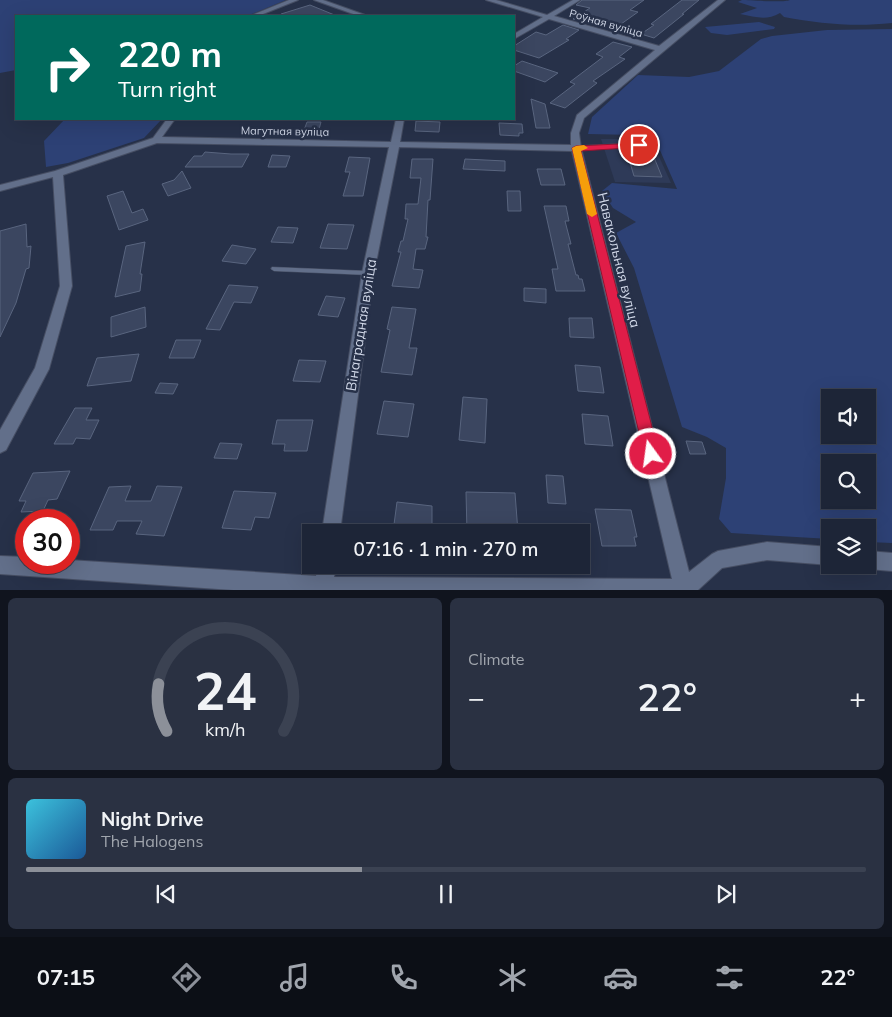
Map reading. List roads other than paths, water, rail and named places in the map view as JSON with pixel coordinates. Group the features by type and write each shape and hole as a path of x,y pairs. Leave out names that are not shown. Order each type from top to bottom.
{"street":[{"path":"256,15 295,0"},
{"path":"317,0 361,15"},
{"name":"Роўная вуліца","path":"489,0 660,49"},
{"path":"515,35 577,0"},
{"name":"Навакольная вуліца","path":"684,589 576,148 575,133 580,117 660,49 722,0"},
{"path":"156,140 170,120"},
{"name":"Вінаградная вуліца","path":"332,524 368,273 400,120"},
{"name":"Магутная вуліца","path":"0,188 58,173 156,140 576,148"},
{"path":"0,445 42,369 66,286 58,173"},
{"path":"0,565 324,586 684,589 718,560 766,551 821,555"},
{"path":"876,561 892,562"},
{"path":"324,586 325,574"}],"lane":[{"path":"576,148 639,145"},
{"path":"274,269 368,273"}]}
